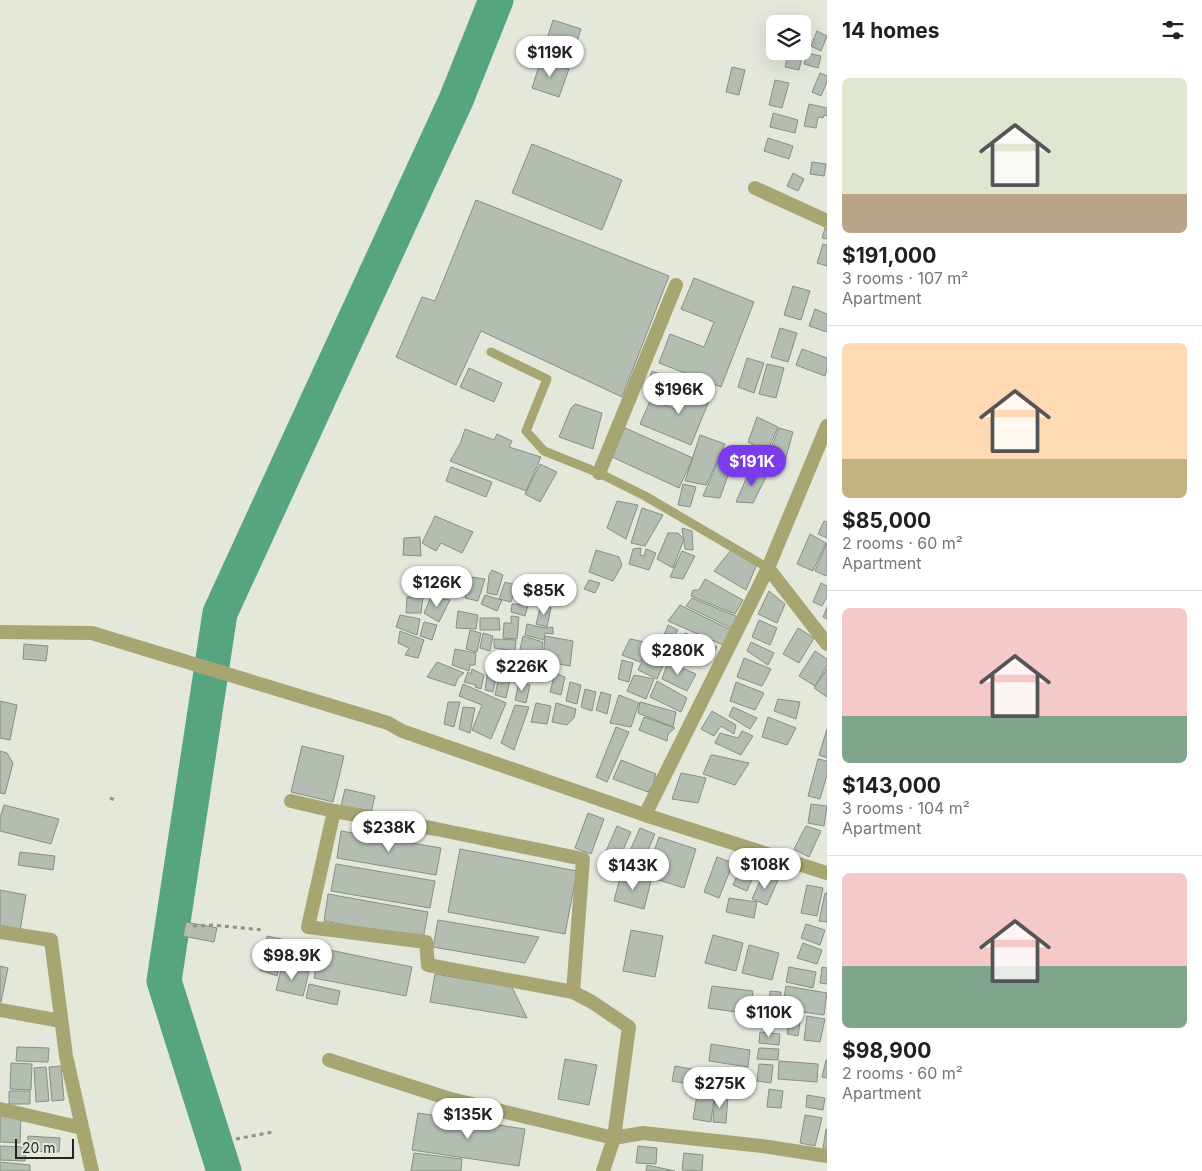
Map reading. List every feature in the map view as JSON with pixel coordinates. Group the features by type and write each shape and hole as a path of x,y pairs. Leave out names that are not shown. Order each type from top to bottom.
{"street":[{"path":"755,188 827,221"},
{"path":"599,473 676,285"},
{"path":"645,815 768,568 827,426"},
{"path":"768,568 827,644"},
{"path":"0,632 92,633 388,723 402,731 645,815 827,873"},
{"path":"291,801 334,811 436,828 583,859 574,992"},
{"path":"334,811 308,927 426,942 428,965 574,992 628,1027 614,1138 603,1171"},
{"path":"0,932 51,940 66,1056 92,1171"},
{"path":"0,1010 61,1021"},
{"path":"329,1060 447,1098 614,1138 643,1133 762,1146 827,1156"},
{"path":"0,1109 82,1128"}],"lane":[{"path":"491,352 547,379 526,431 544,451 599,473 645,496 768,568"}],"path":[{"path":"110,798 118,801"},
{"path":"193,926 213,925 263,930"},
{"path":"236,1139 273,1132"}],"building":[{"path":"553,20 581,29 572,57 544,48"},
{"path":"817,31 827,36 821,51 811,46"},
{"path":"811,54 821,56 818,68 804,64 805,60 811,60"},
{"path":"541,60 569,69 559,97 532,88"},
{"path":"787,60 801,60 799,70 785,67"},
{"path":"732,67 745,70 739,95 726,92"},
{"path":"820,73 827,76 827,82 821,96 812,92"},
{"path":"775,80 789,83 782,108 769,105"},
{"path":"809,104 827,108 827,116 824,115 823,118 818,117 816,128 804,126"},
{"path":"773,113 798,120 795,133 770,127"},
{"path":"768,138 793,146 789,159 764,151"},
{"path":"532,144 622,180 602,230 512,193"},
{"path":"812,162 826,164 824,176 810,174"},
{"path":"793,173 804,179 798,191 787,186"},
{"path":"476,200 669,276 622,397 481,331 456,385 396,357 422,297 435,301"},
{"path":"825,228 827,228 827,239 822,238"},
{"path":"823,244 827,245 827,266 817,263"},
{"path":"694,278 754,302 721,387 659,363 670,334 704,347 714,322 681,309"},
{"path":"793,286 810,291 801,320 784,315"},
{"path":"815,309 827,314 827,332 809,326"},
{"path":"780,328 797,333 788,362 771,357"},
{"path":"802,349 827,358 825,376 796,365"},
{"path":"747,358 764,363 754,393 738,387"},
{"path":"767,364 784,368 776,398 759,394"},
{"path":"469,368 502,383 494,402 460,387"},
{"path":"652,371 681,382 674,398 646,387"},
{"path":"689,382 713,391 691,445 640,424 651,399 677,410"},
{"path":"575,404 602,413 593,449 559,437 571,408"},
{"path":"757,417 778,427 767,452 748,442"},
{"path":"625,428 693,458 679,488 610,456"},
{"path":"779,428 793,432 785,461 769,453"},
{"path":"465,429 494,440 497,434 512,441 509,447 541,457 526,491 450,461 460,444"},
{"path":"700,435 725,444 706,485 685,481"},
{"path":"723,450 735,455 720,498 703,496"},
{"path":"540,464 557,472 540,502 525,494"},
{"path":"451,467 492,482 486,497 446,481"},
{"path":"749,472 768,473 753,503 736,502"},
{"path":"683,484 696,487 690,507 678,505"},
{"path":"617,501 638,505 626,539 607,528"},
{"path":"642,508 663,515 645,546 631,543"},
{"path":"435,516 473,532 462,553 441,543 436,551 422,543"},
{"path":"824,521 827,522 827,538 818,534"},
{"path":"682,528 692,531 693,550 685,549"},
{"path":"668,533 678,533 684,539 673,568 657,559"},
{"path":"810,534 826,543 813,571 797,564"},
{"path":"420,537 421,556 403,555 404,538"},
{"path":"827,543 827,574 826,576 815,571"},
{"path":"641,548 640,555 644,556 646,549 656,553 649,570 629,564 633,549"},
{"path":"732,549 757,564 746,590 714,571"},
{"path":"596,550 619,557 622,565 613,581 589,572"},
{"path":"682,551 695,556 683,579 670,577"},
{"path":"451,568 451,594 430,594 431,569"},
{"path":"492,570 503,575 497,595 487,593 489,575"},
{"path":"471,577 485,579 478,601 465,598"},
{"path":"705,579 743,600 735,614 691,596 693,590 699,590"},
{"path":"589,580 600,583 595,593 584,589"},
{"path":"505,582 516,585 511,602 499,599"},
{"path":"821,583 827,586 827,597 822,606 813,602"},
{"path":"769,591 785,604 777,623 758,614"},
{"path":"485,595 502,600 497,611 481,604"},
{"path":"407,597 423,597 421,613 406,613"},
{"path":"431,597 450,600 439,622 424,613"},
{"path":"692,598 738,617 731,628 686,606"},
{"path":"512,604 528,605 525,616 511,612"},
{"path":"541,605 551,608 547,627 536,624"},
{"path":"680,605 733,631 723,645 668,621"},
{"path":"827,607 827,619 823,617"},
{"path":"458,611 478,615 476,629 456,628"},
{"path":"400,615 420,619 417,635 396,627"},
{"path":"511,616 519,617 517,639 503,638 504,623 511,623"},
{"path":"480,618 499,618 500,630 480,630"},
{"path":"759,620 777,628 770,645 752,637"},
{"path":"424,622 437,625 432,640 420,636"},
{"path":"527,624 545,628 553,627 553,634 545,633 544,640 525,635"},
{"path":"668,625 678,630 670,644 662,640"},
{"path":"798,628 814,638 799,663 783,654"},
{"path":"470,630 481,633 477,652 466,649"},
{"path":"400,631 424,640 418,658 405,655 409,648 398,643"},
{"path":"483,633 493,636 490,651 480,648"},
{"path":"685,633 717,647 707,664 677,651"},
{"path":"523,636 543,642 541,657 519,654"},
{"path":"545,636 573,641 570,666 543,661"},
{"path":"494,639 516,640 515,651 494,648"},
{"path":"630,639 650,643 640,662 622,655"},
{"path":"751,642 774,653 768,665 747,651"},
{"path":"24,644 48,646 46,661 23,659"},
{"path":"455,649 476,653 475,665 470,665 469,671 452,665"},
{"path":"815,651 827,659 827,666 815,686 799,676"},
{"path":"490,654 501,654 493,692 485,690"},
{"path":"503,654 512,654 512,659 515,660 510,677 501,672"},
{"path":"645,655 666,659 657,679 638,670"},
{"path":"744,658 771,669 762,686 737,677"},
{"path":"622,660 633,663 629,682 618,679"},
{"path":"437,662 464,673 458,678 455,686 427,677"},
{"path":"520,662 540,666 537,680 516,675"},
{"path":"668,662 696,674 687,691 662,679"},
{"path":"472,669 484,675 481,689 475,687 476,685 464,682 468,672 471,674"},
{"path":"827,669 827,697 814,688"},
{"path":"555,673 565,677 561,695 550,692"},
{"path":"634,675 654,679 646,699 627,691"},
{"path":"499,676 510,680 506,698 495,695"},
{"path":"657,681 687,698 681,712 650,697"},
{"path":"519,682 530,685 526,703 515,700"},
{"path":"570,682 581,685 577,704 566,701"},
{"path":"736,682 764,693 755,710 730,701"},
{"path":"463,684 506,703 491,739 472,730 482,705 459,696"},
{"path":"585,689 596,692 592,711 581,707"},
{"path":"601,692 611,695 607,714 596,710"},
{"path":"619,695 639,703 631,727 610,723"},
{"path":"778,699 800,702 796,719 774,711"},
{"path":"0,701 17,705 10,740 0,738"},
{"path":"448,702 460,702 454,727 444,724"},
{"path":"640,702 676,712 673,727 638,713"},
{"path":"536,703 551,706 547,724 531,722"},
{"path":"556,703 576,709 574,718 567,725 552,722"},
{"path":"515,705 529,707 514,750 501,743"},
{"path":"463,707 475,708 470,733 459,729"},
{"path":"733,707 757,718 750,729 729,716"},
{"path":"712,711 736,725 734,734 721,726 714,736 701,729"},
{"path":"644,717 675,728 668,734 667,741 639,730"},
{"path":"768,717 796,728 787,745 762,737"},
{"path":"616,727 629,732 607,782 596,777"},
{"path":"827,729 827,758 819,755"},
{"path":"742,731 753,736 741,755 715,743 720,733 738,738"},
{"path":"302,746 344,756 333,802 291,792"},
{"path":"0,751 7,753 13,763 5,794 0,793"},
{"path":"711,755 749,763 735,785 703,774"},
{"path":"818,759 827,761 827,775 820,799 808,796"},
{"path":"621,760 656,774 653,785 648,792 613,779"},
{"path":"681,773 706,778 698,803 672,799"},
{"path":"345,789 375,796 371,813 341,806"},
{"path":"811,804 827,806 824,826 808,823"},
{"path":"4,805 59,819 51,844 0,831 0,818"},
{"path":"588,813 604,819 591,854 575,848"},
{"path":"617,826 631,832 620,857 606,851"},
{"path":"806,826 821,831 809,857 794,849"},
{"path":"640,828 655,834 644,859 629,853"},
{"path":"341,831 441,848 436,875 337,858"},
{"path":"659,837 696,849 684,888 646,876"},
{"path":"460,849 577,871 565,934 448,912"},
{"path":"20,852 55,856 53,870 18,865"},
{"path":"717,857 733,863 719,898 704,892"},
{"path":"744,860 758,866 747,891 733,885"},
{"path":"336,864 435,881 430,908 331,891"},
{"path":"621,874 651,881 644,909 614,901"},
{"path":"763,874 778,880 767,905 752,899"},
{"path":"807,885 823,888 817,916 801,913"},
{"path":"0,890 26,895 20,931 0,927"},
{"path":"825,893 827,893 827,922 819,921"},
{"path":"328,894 428,912 423,939 324,921"},
{"path":"729,898 757,902 754,918 726,912"},
{"path":"438,920 539,937 525,963 433,947"},
{"path":"186,922 217,928 214,942 183,936"},
{"path":"806,924 825,930 820,945 801,938"},
{"path":"631,930 663,936 655,977 623,971"},
{"path":"713,935 743,943 736,971 705,963"},
{"path":"267,936 286,940 277,976 260,970"},
{"path":"803,943 822,950 817,964 797,958"},
{"path":"749,945 779,953 772,980 742,973"},
{"path":"320,948 412,967 406,996 314,978"},
{"path":"0,966 8,968 1,1002 0,1002"},
{"path":"282,966 309,972 303,996 276,990"},
{"path":"789,967 816,972 813,988 786,982"},
{"path":"822,967 827,968 827,984 820,983"},
{"path":"435,974 512,987 527,1018 430,1002"},
{"path":"309,984 340,991 337,1005 306,998"},
{"path":"712,986 753,991 750,1014 708,1008"},
{"path":"786,986 827,993 824,1015 782,1009"},
{"path":"770,991 781,992 780,1012 769,1012"},
{"path":"790,1014 801,1016 798,1036 787,1034"},
{"path":"807,1016 825,1019 820,1042 804,1040"},
{"path":"760,1032 780,1034 779,1045 759,1043"},
{"path":"711,1044 750,1050 748,1067 709,1061"},
{"path":"17,1047 49,1048 48,1062 16,1061"},
{"path":"759,1048 779,1049 778,1060 757,1059"},
{"path":"565,1059 597,1065 589,1105 558,1099"},
{"path":"827,1060 827,1078 822,1077"},
{"path":"779,1061 818,1064 817,1082 778,1079"},
{"path":"11,1063 32,1064 31,1090 10,1089"},
{"path":"759,1064 773,1065 771,1083 757,1081"},
{"path":"61,1066 64,1100 52,1101 49,1067"},
{"path":"675,1066 703,1071 700,1086 672,1081"},
{"path":"46,1067 49,1101 36,1102 34,1068"},
{"path":"731,1077 745,1079 744,1096 729,1095"},
{"path":"698,1089 715,1091 711,1122 693,1119"},
{"path":"769,1089 783,1091 781,1108 767,1107"},
{"path":"9,1091 30,1091 30,1104 9,1104"},
{"path":"715,1095 728,1096 726,1123 713,1122"},
{"path":"807,1095 825,1098 823,1110 806,1107"},
{"path":"418,1113 525,1129 519,1166 412,1150"},
{"path":"805,1115 822,1118 815,1146 800,1143"},
{"path":"0,1116 21,1117 20,1143 0,1142"},
{"path":"826,1129 827,1148 823,1148"},
{"path":"28,1136 60,1138 59,1152 27,1151"},
{"path":"0,1146 26,1147 25,1161 0,1160"},
{"path":"638,1146 657,1148 656,1164 636,1163"},
{"path":"414,1153 462,1159 461,1171 411,1171"},
{"path":"684,1153 703,1155 702,1171 682,1170"},
{"path":"0,1162 30,1165 30,1171 0,1171"},
{"path":"647,1165 675,1171 646,1171"}],"waterway":[{"path":"224,1171 164,981 220,613 456,100 496,0"}]}
